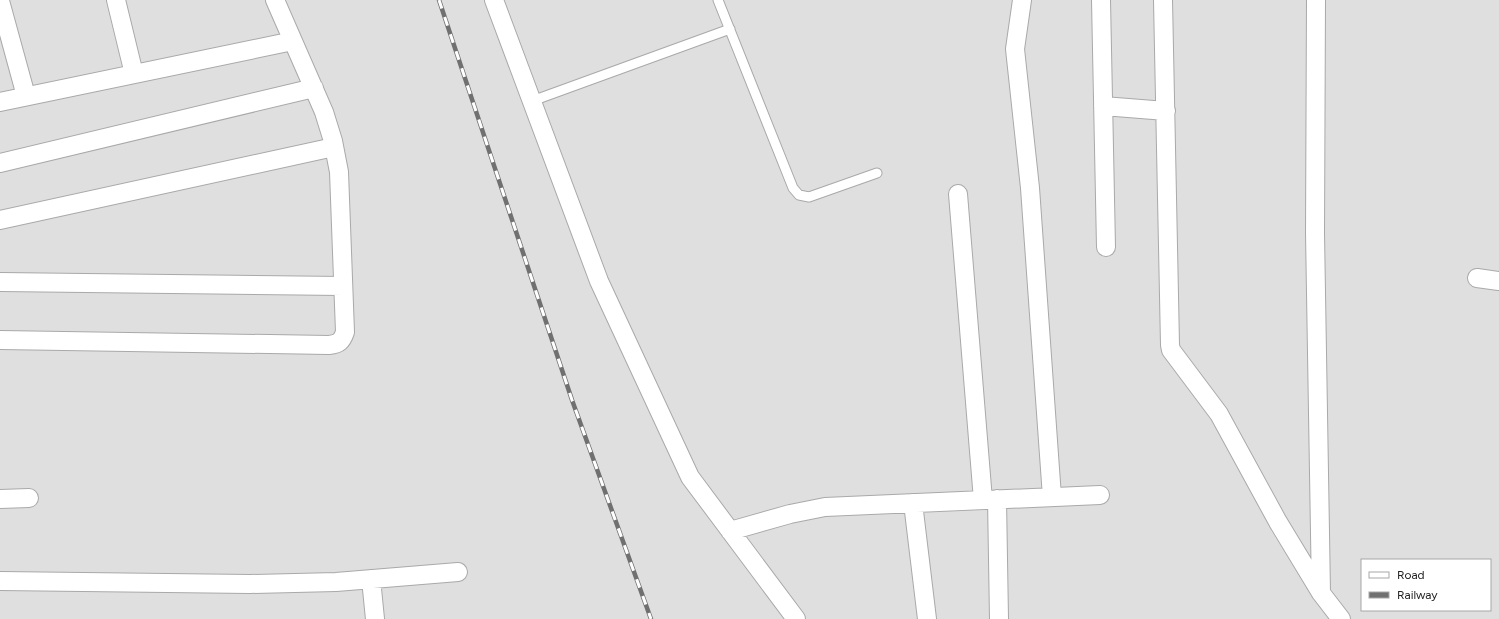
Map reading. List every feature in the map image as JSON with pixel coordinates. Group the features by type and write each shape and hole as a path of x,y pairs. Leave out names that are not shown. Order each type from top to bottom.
{"street":[{"path":"116,0 134,74"},
{"path":"0,340 337,344 342,339 345,332 338,172 334,148 324,112 275,0"},
{"path":"494,0 599,281 686,470 796,619"},
{"path":"1022,0 1015,49 1030,188 1052,497"},
{"path":"1101,0 1106,247"},
{"path":"1163,0 1171,350 1219,414 1278,522 1321,593 1341,619"},
{"path":"1316,0 1315,233 1321,593"},
{"path":"0,1 26,96"},
{"path":"0,102 293,41"},
{"path":"0,163 314,88"},
{"path":"1103,106 1166,111"},
{"path":"0,220 334,148"},
{"path":"958,194 990,499 999,619"},
{"path":"1477,278 1499,281"},
{"path":"0,282 343,286"},
{"path":"730,531 790,514 825,507 1100,495"},
{"path":"0,499 29,498"},
{"path":"912,503 927,619"},
{"path":"0,581 250,584 336,582 458,572"},
{"path":"371,579 375,619"}],"lane":[{"path":"718,0 793,188 799,195 809,197 876,173"},
{"path":"532,101 730,29"}],"shaded area":[{"path":"0,0 1499,0 1499,619 0,619"}],"railway":[{"path":"439,0 572,400 651,619"}]}
